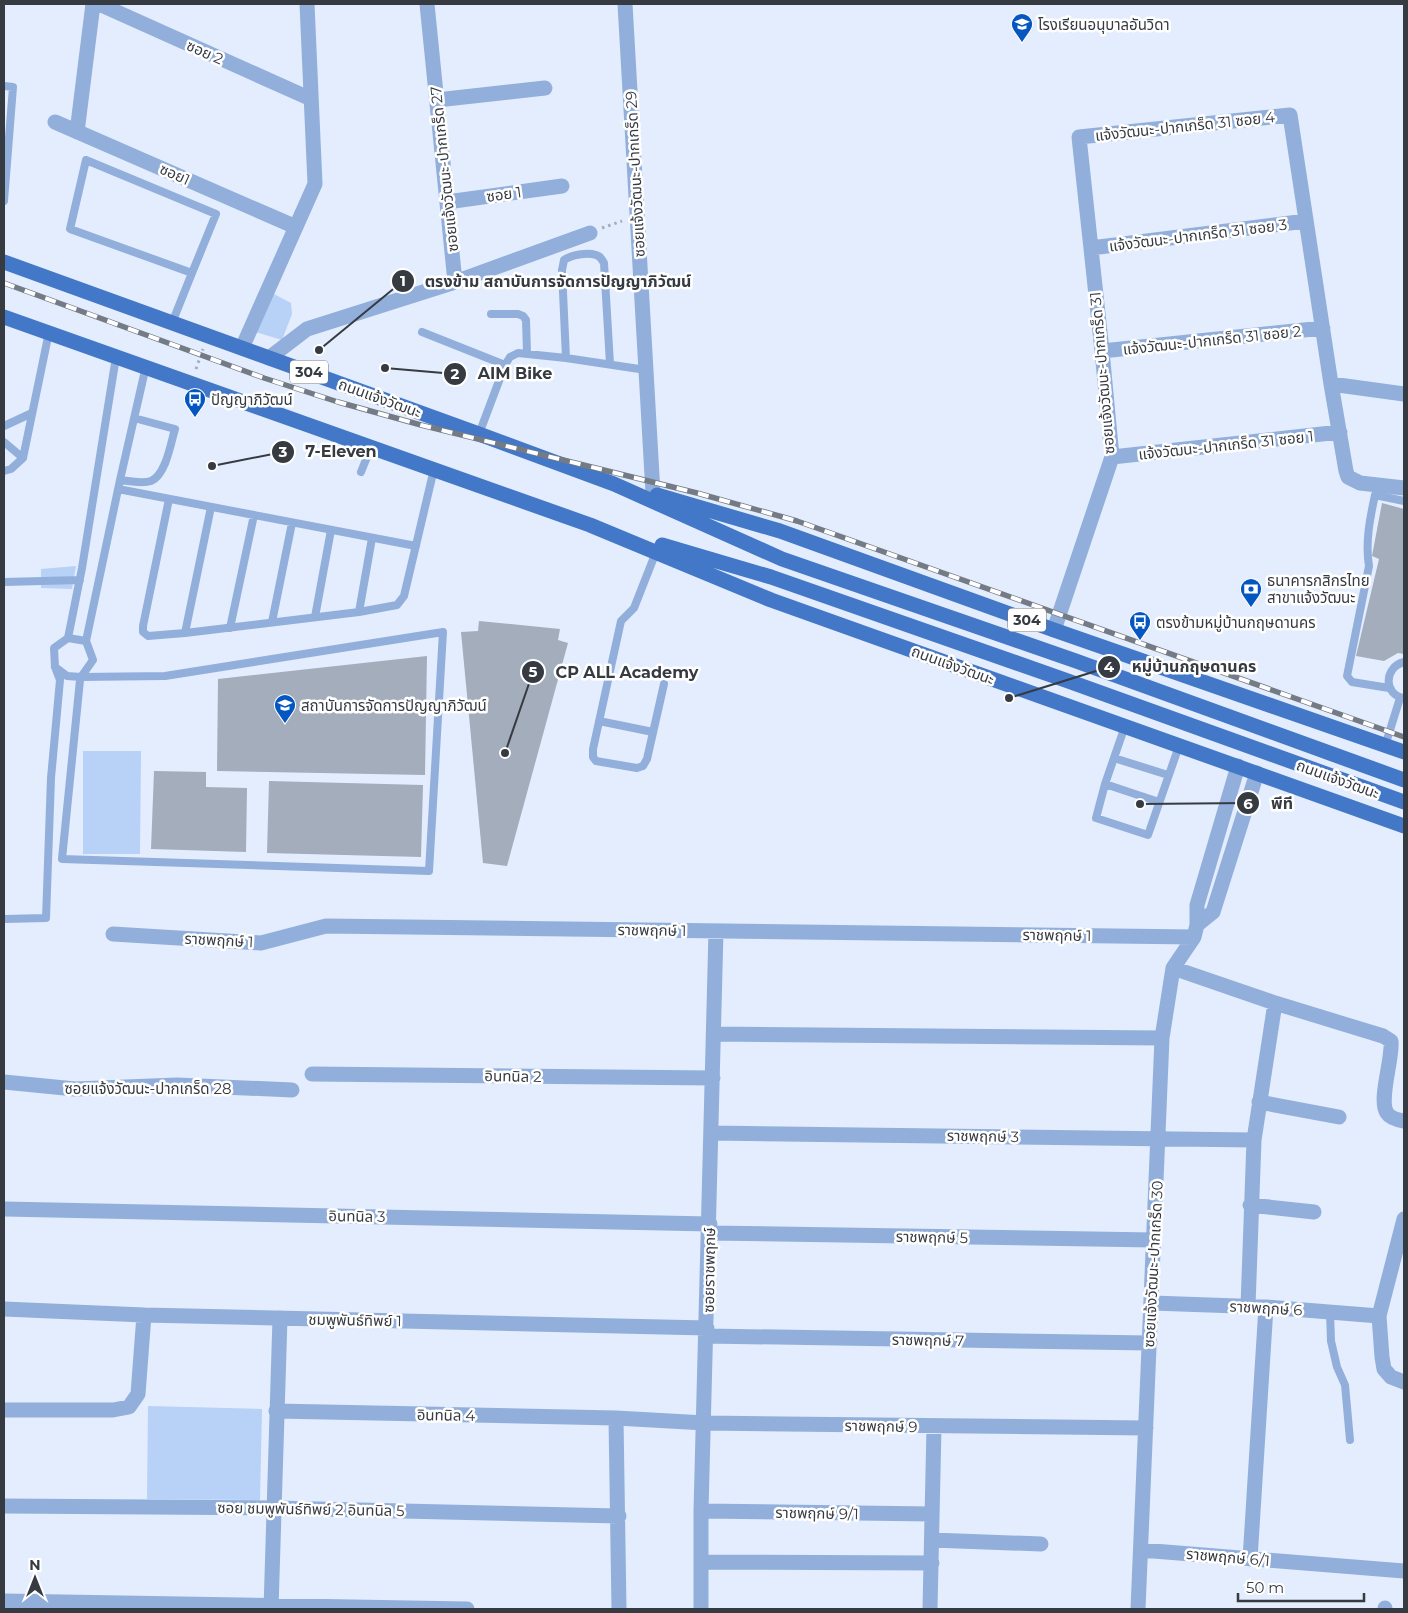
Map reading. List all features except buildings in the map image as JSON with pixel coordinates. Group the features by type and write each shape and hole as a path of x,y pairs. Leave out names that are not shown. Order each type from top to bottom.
{"main road":[{"name":"ถนนแจ้งวัฒนะ","path":"4,262 614,484 782,558 1404,780"},
{"name":"ถนนแจ้งวัฒนะ","path":"4,317 590,525 771,600 1404,826"},
{"name":"ถนนแจ้งวัฒนะ","path":"614,484 653,493 780,531 1054,630 1404,752"},
{"name":"ถนนแจ้งวัฒนะ","path":"590,525 771,577 1404,802"}],"street":[{"path":"77,132 94,4"},
{"name":"ซอย 2","path":"99,4 311,100"},
{"path":"242,348 315,184 307,4"},
{"name":"ซอยแจ้งวัฒนะ-ปากเกร็ด 27","path":"428,4 455,282"},
{"name":"ซอยแจ้งวัฒนะ-ปากเกร็ด 29","path":"624,4 653,493"},
{"path":"437,100 545,88"},
{"name":"แจ้งวัฒนะ-ปากเกร็ด 31 ซอย 4","path":"1080,137 1290,115 1306,221"},
{"name":"ซอย1","path":"55,122 296,227"},
{"name":"ซอยแจ้งวัฒนะ-ปากเกร็ด 31","path":"1054,630 1112,457 1080,137"},
{"name":"ซอย 1","path":"447,202 562,186"},
{"path":"1306,221 1331,384 1348,477 1360,482 1404,488"},
{"name":"แจ้งวัฒนะ-ปากเกร็ด 31 ซอย 3","path":"1091,248 1306,221"},
{"path":"269,358 307,329 455,282 590,233"},
{"name":"แจ้งวัฒนะ-ปากเกร็ด 31 ซอย 2","path":"1102,351 1323,328"},
{"path":"1331,384 1404,394"},
{"name":"แจ้งวัฒนะ-ปากเกร็ด 31 ซอย 1","path":"1112,457 1340,432"},
{"name":"ซอยแจ้งวัฒนะ-ปากเกร็ด 30","path":"1196,931 1198,905 1238,766"},
{"name":"ซอยแจ้งวัฒนะ-ปากเกร็ด 30","path":"1138,1609 1162,1038 1173,968 1196,931 1213,912 1257,773"},
{"name":"ราชพฤกษ์ 1","path":"112,934 261,943 326,926 716,931 1196,931"},
{"name":"ซอยราชพฤกษ์","path":"701,1609 701,1511 710,1229 716,931"},
{"path":"1173,968 1275,1003 1383,1036 1391,1041 1392,1050 1383,1102 1387,1113 1396,1120 1404,1121"},
{"path":"1248,1306 1250,1205 1254,1140 1275,1003"},
{"path":"714,1034 1162,1038"},
{"name":"อินทนิล 2","path":"312,1074 713,1078"},
{"name":"ซอยแจ้งวัฒนะ-ปากเกร็ด 28","path":"4,1082 75,1089 177,1085 292,1090"},
{"path":"1260,1102 1339,1118"},
{"name":"ราชพฤกษ์ 3","path":"712,1133 1254,1140"},
{"path":"1250,1205 1314,1212"},
{"name":"อินทนิล 3","path":"4,1209 710,1229"},
{"path":"1404,1219 1379,1316 1384,1369 1391,1377 1404,1382"},
{"name":"ราชพฤกษ์ 5","path":"710,1229 1154,1240"},
{"name":"ราชพฤกษ์ 6","path":"1152,1303 1266,1307 1379,1316"},
{"path":"1250,1559 1266,1307"},
{"name":"ชมพูพันธ์ทิพย์ 1","path":"4,1309 707,1332"},
{"path":"4,1410 113,1410 129,1407 138,1394 144,1315"},
{"path":"271,1608 280,1318"},
{"name":"ราชพฤกษ์ 7","path":"707,1332 1150,1344"},
{"name":"อินทนิล 4","path":"276,1411 616,1418"},
{"path":"616,1418 619,1609"},
{"name":"ราชพฤกษ์ 9","path":"616,1418 934,1427 1146,1428"},
{"path":"930,1609 934,1427"},
{"name":"ซอย ชมพูพันธ์ทิพย์ 2 อินทนิล 5","path":"4,1506 274,1508 619,1516"},
{"name":"ราชพฤกษ์ 9/1","path":"701,1511 932,1514"},
{"path":"932,1540 1041,1544"},
{"name":"ราชพฤกษ์ 6/1","path":"1141,1550 1404,1571"},
{"path":"701,1562 932,1563"},
{"path":"4,1601 271,1608 467,1609"}],"lane":[{"path":"4,86 13,87 4,201"},
{"path":"172,323 216,214 86,160 70,230 192,273"},
{"path":"566,358 562,270 564,260 570,256 596,254 601,257 604,264 610,364"},
{"path":"490,314 518,314 523,316 526,320 527,353"},
{"path":"4,471 11,469 23,458 49,332"},
{"path":"422,332 505,365"},
{"path":"479,434 505,365 510,357 518,353 646,370"},
{"path":"4,919 46,918 51,778 60,680 55,667 54,648 68,638 80,580 116,357"},
{"path":"55,667 67,676 81,676 165,676 443,632 429,870 62,859 81,676 93,660 86,642 146,366"},
{"path":"4,426 32,414"},
{"path":"120,480 152,481 159,476 164,468 174,428 134,418"},
{"path":"4,442 23,458"},
{"path":"361,472 371,447"},
{"path":"169,499 143,626 143,632 148,636 360,612 397,605 404,596 434,469"},
{"path":"118,489 416,546"},
{"path":"1390,688 1352,682 1347,676 1369,566 1367,553 1375,495 1404,501"},
{"path":"185,633 211,507"},
{"path":"230,628 254,515"},
{"path":"272,622 292,523"},
{"path":"315,617 331,530"},
{"path":"360,612 372,538"},
{"path":"656,552 634,608 621,621 593,749 593,757 596,761 636,768 643,766 647,760 664,684"},
{"path":"4,582 80,580"},
{"path":"68,638 86,642"},
{"path":"1385,746 1402,698 1394,694 1390,688 1389,674 1393,668 1404,662"},
{"path":"599,721 653,732"},
{"path":"1125,726 1105,784 1096,818 1148,835 1179,746"},
{"path":"1114,758 1168,775"},
{"path":"1105,784 1159,802"},
{"path":"1330,1312 1331,1341 1337,1367 1345,1386 1350,1440"}],"path":[{"path":"590,233 637,215"},
{"path":"195,371 205,344"}],"shaded area":[{"path":"274,294 291,303 292,314 282,340 252,331"},
{"path":"76,566 72,589 41,588 41,569"},
{"path":"83,751 141,751 140,854 83,854"},
{"path":"148,1406 262,1409 260,1500 147,1499"}],"railway":[{"path":"4,283 264,378 338,402 421,425 697,493 797,521 1404,737"}],"place":[{"name":"โรงเรียนอนุบาลอันวิดา","path":"1022,43"},
{"name":"ตรงข้าม สถาบันการจัดการปัญญาภิวัฒน์","path":"319,350"},
{"name":"AIM Bike","path":"385,368"},
{"name":"ปัญญาภิวัฒน์","path":"195,418"},
{"name":"7-Eleven","path":"212,466"},
{"name":"ธนาคารกสิกรไทย สาขาแจ้งวัฒนะ","path":"1251,608"},
{"name":"ตรงข้ามหมู่บ้านกฤษดานคร","path":"1140,641"},
{"name":"หมู่บ้านกฤษดานคร","path":"1009,698"},
{"name":"สถาบันการจัดการปัญญาภิวัฒน์","path":"285,724"},
{"name":"CP ALL Academy","path":"505,753"},
{"name":"พีที","path":"1140,804"}]}
